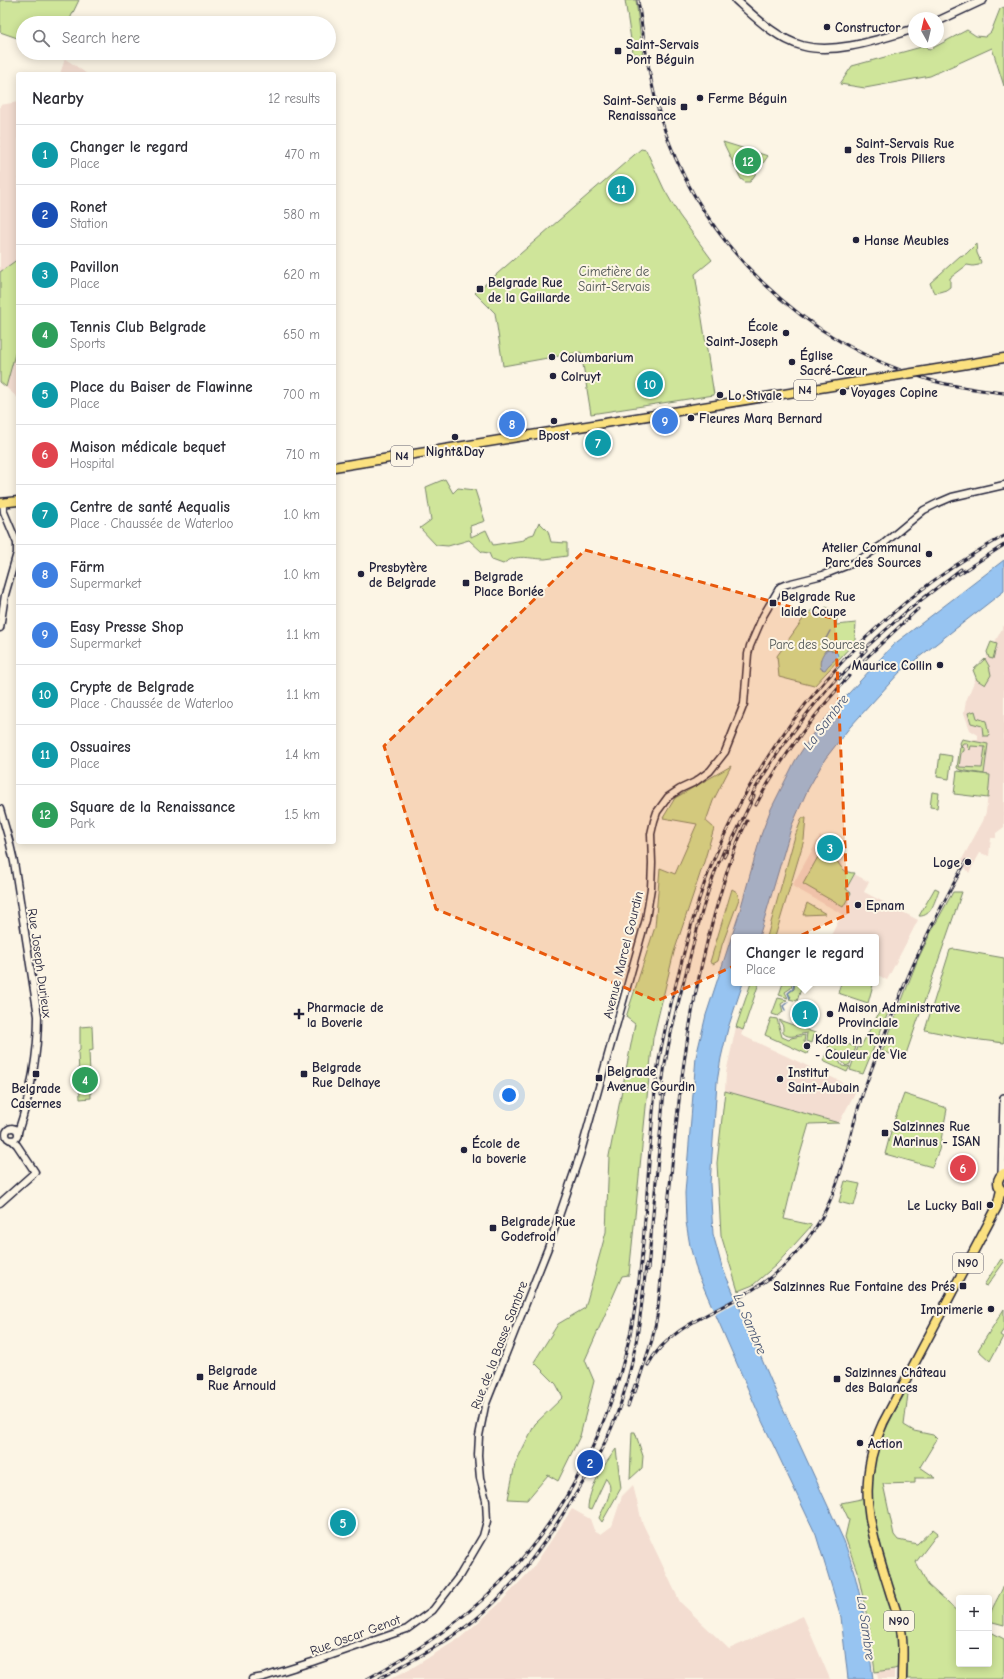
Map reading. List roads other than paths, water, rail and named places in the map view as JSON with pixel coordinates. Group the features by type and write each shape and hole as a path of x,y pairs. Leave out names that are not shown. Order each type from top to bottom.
{"main road":[{"path":"736,0 769,28 788,40 803,46 814,48 831,48 864,43 908,30"},
{"path":"944,18 982,0"},
{"name":"N4","path":"336,467 1004,358"},
{"path":"1,503 16,502"},
{"path":"1003,1174 1004,1098"},
{"name":"N90","path":"897,1400 994,1213 1002,1191 998,1183 1003,1174"},
{"name":"N90","path":"902,1679 901,1630 872,1533 867,1492 869,1466 876,1440 883,1423 1004,1203"}],"street":[{"name":"Avenue Marcel Gourdin","path":"548,1248 585,1138 646,919 651,888 651,834 654,820 657,812 668,797 710,771 725,752 744,704 750,646 766,611 780,587 823,575 856,562 882,545 924,510 938,502 952,497 1004,485"},
{"path":"1,503 16,541"},
{"path":"0,628 5,596 16,557"},
{"name":"Rue Joseph Durieux","path":"0,809 14,862 38,1016 38,1042 22,1121 15,1134 17,1145 34,1172 0,1203"},
{"name":"Rue de la Basse Sambre","path":"486,1500 480,1478 478,1455 479,1436 485,1406 548,1248"},
{"name":"Rue Oscar Genot","path":"252,1679 264,1677 312,1662 407,1629 433,1610 460,1575 483,1536 487,1521 486,1500"}],"water":[{"name":"La Sambre","path":"1004,560 1004,591 900,672 850,727 825,759 807,791 792,825 760,934 732,934 761,835 770,811 795,761 816,729 893,645"},
{"path":"830,650 837,653 838,656 825,670 821,669 820,662 822,655 825,651"},
{"path":"731,938 731,986 742,986 728,1028 717,1082 710,1184 713,1234 722,1267 781,1404 844,1541 855,1575 863,1609 873,1679 848,1679 841,1617 816,1535 761,1419 697,1272 690,1246 686,1222 685,1193 696,1057 706,1015"}],"waterway":[{"path":"826,650 824,642 830,631"},
{"path":"790,998 788,993 793,989 794,986"},
{"path":"785,1010 783,1006 788,1002"}],"railway":[{"path":"638,0 647,60 661,119 679,165 702,207 730,247 763,282 800,314 840,341 884,363 930,380 967,388 1004,393"},
{"path":"367,1679 397,1662 440,1634 481,1601 510,1572 537,1540 560,1506 581,1470 599,1433 614,1394 634,1314 639,1283 645,1221 654,1097 662,1042 670,1007 691,925 706,879 729,826 756,775 789,726 825,681 865,639 908,600 955,566 1004,536"},
{"path":"959,574 1004,545"},
{"path":"861,652 907,611 961,569"},
{"path":"864,660 918,609"},
{"path":"839,679 866,650"},
{"path":"749,800 769,766 791,734 840,674"},
{"path":"756,805 765,788 798,738 849,676"},
{"path":"724,857 754,796"},
{"path":"635,1392 652,1340 657,1317 677,1115 692,1015 714,916 732,856 747,821"},
{"path":"661,1095 665,1063 679,1000 707,894 724,850"},
{"path":"648,1365 657,1351 681,1330 752,1290 770,1278 794,1256 814,1230 832,1197 865,1087 897,1004 929,931 966,861"},
{"path":"648,1270 664,1091"},
{"path":"380,1678 417,1658 465,1628 488,1609 519,1575 556,1525 588,1475 602,1449 621,1403 636,1344 646,1265"},
{"path":"628,1406 635,1385"}],"place":[{"name":"Constructor","path":"827,27"},
{"name":"Saint-Servais Pont Béguin","path":"618,51"},
{"name":"Ferme Béguin","path":"700,98"},
{"name":"Saint-Servais Renaissance","path":"684,107"},
{"name":"Saint-Servais Rue des Trois Piliers","path":"848,150"},
{"name":"Square de la Renaissance","path":"748,161"},
{"name":"Ossuaires","path":"621,189"},
{"name":"Hanse Meubles","path":"856,240"},
{"name":"Belgrade Rue de la Gaillarde","path":"480,289"},
{"name":"École Saint-Joseph","path":"786,333"},
{"name":"Columbarium","path":"552,357"},
{"name":"Église Sacré-Cœur","path":"792,362"},
{"name":"Colruyt","path":"553,376"},
{"name":"Crypte de Belgrade","path":"650,384"},
{"name":"Voyages Copine","path":"843,392"},
{"name":"Lo Stivale","path":"720,395"},
{"name":"Fleures Marq Bernard","path":"691,418"},
{"name":"Bpost","path":"554,421"},
{"name":"Easy Presse Shop","path":"665,421"},
{"name":"Färm","path":"512,424"},
{"name":"Night&Day","path":"455,437"},
{"name":"Centre de santé Aequalis","path":"598,443"},
{"name":"Atelier Communal Parc des Sources","path":"929,554"},
{"name":"Presbytère de Belgrade","path":"361,574"},
{"name":"Belgrade Place Borlée","path":"466,583"},
{"name":"Belgrade Rue laide Coupe","path":"773,603"},
{"name":"Maurice Collin","path":"940,665"},
{"name":"Pavillon","path":"830,848"},
{"name":"Loge","path":"968,862"},
{"name":"Epnam","path":"858,905"},
{"name":"Pharmacie de la Boverie","path":"299,1014"},
{"name":"Changer le regard","path":"805,1014"},
{"name":"Maison Administrative Provinciale","path":"830,1014"},
{"name":"Kdolls in Town - Couleur de Vie","path":"807,1046"},
{"name":"Belgrade Casernes","path":"36,1074"},
{"name":"Belgrade Rue Delhaye","path":"304,1074"},
{"name":"Belgrade Avenue Gourdin","path":"599,1078"},
{"name":"Institut Saint-Aubain","path":"780,1079"},
{"name":"Tennis Club Belgrade","path":"85,1080"},
{"name":"Salzinnes Rue Marinus - ISAN","path":"885,1133"},
{"name":"École de la boverie","path":"464,1150"},
{"name":"Maison médicale bequet","path":"963,1168"},
{"name":"Le Lucky Ball","path":"990,1205"},
{"name":"Belgrade Rue Godefroid","path":"493,1228"},
{"name":"Salzinnes Rue Fontaine des Prés","path":"963,1286"},
{"name":"Imprimerie","path":"991,1309"},
{"name":"Belgrade Rue Arnould","path":"200,1377"},
{"name":"Salzinnes Château des Balances","path":"837,1379"},
{"name":"Action","path":"860,1443"},
{"name":"Ronet","path":"590,1463"},
{"name":"Place du Baiser de Flawinne","path":"343,1523"}],"park label":[{"name":"Cimetière de Saint-Servais","path":"614,278"},
{"name":"Parc des Sources","path":"817,644"}]}
